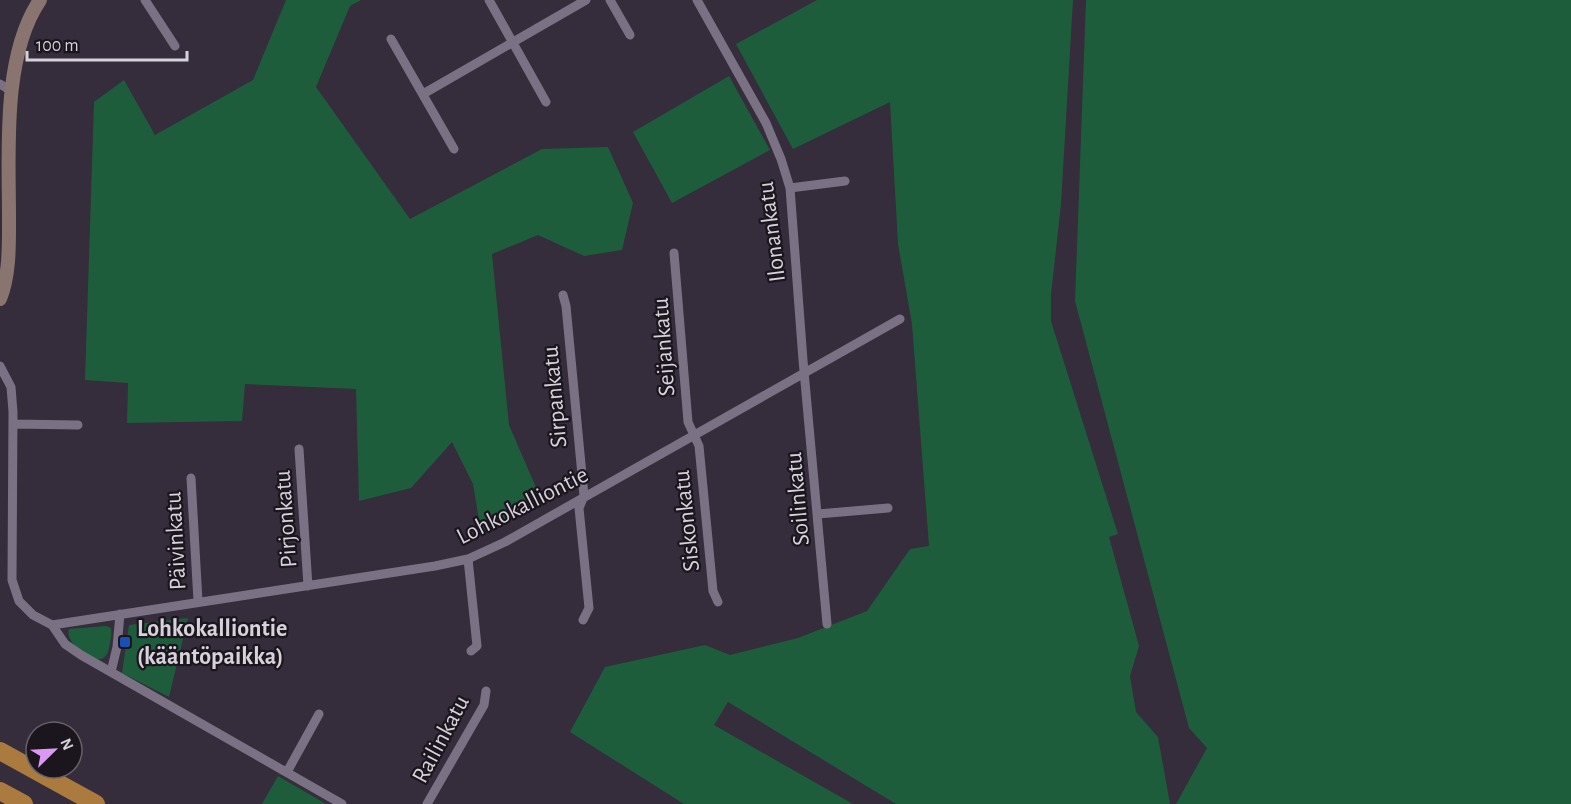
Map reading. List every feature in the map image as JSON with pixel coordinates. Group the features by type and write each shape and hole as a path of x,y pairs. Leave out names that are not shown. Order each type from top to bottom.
{"highway":[{"path":"0,751 96,804"},
{"path":"0,791 24,804"}],"street":[{"path":"0,299 4,290 9,243 9,127 16,60 28,17 40,0"},
{"path":"145,0 175,46"},
{"path":"489,0 546,102"},
{"path":"423,94 586,0"},
{"path":"610,0 630,35"},
{"name":"Ilonankatu","path":"697,0 766,123 790,188 805,372"},
{"path":"391,39 454,149"},
{"path":"0,84 13,92"},
{"path":"790,188 845,181"},
{"name":"Seijankatu","path":"674,253 688,422 695,436"},
{"name":"Sirpankatu","path":"563,295 566,306 584,496 579,508 589,608 583,620"},
{"name":"Lohkokalliontie","path":"52,625 435,566 468,558 505,542 900,319"},
{"path":"0,366 11,387 12,580 19,601 33,615 52,625 65,644 342,804"},
{"name":"Soilinkatu","path":"805,372 828,624"},
{"path":"12,424 78,425"},
{"name":"Siskonkatu","path":"695,436 699,446 713,591 718,602"},
{"name":"Pirjonkatu","path":"299,449 308,586"},
{"name":"Päivinkatu","path":"191,478 198,601"},
{"path":"818,514 888,508"},
{"path":"468,558 477,646 471,651"},
{"path":"111,672 117,646 120,615"},
{"name":"Railinkatu","path":"427,804 484,705 486,691"},
{"path":"287,772 319,714"}],"green space":[{"path":"286,0 361,0 350,6 316,87 410,219 542,149 608,147 633,203 622,250 584,256 538,235 492,254 509,425 541,499 481,532 473,484 452,442 411,488 359,501 356,389 245,384 242,421 127,423 128,383 85,380 94,102 124,80 155,135 253,80"},
{"path":"817,0 1073,0 1061,204 1051,295 1051,321 1118,534 1109,537 1139,646 1130,676 1136,712 1158,737 1170,804 896,804 728,702 714,725 853,804 684,804 570,732 605,667 705,645 730,655 798,638 867,611 910,549 929,546 912,324 898,244 890,102 793,149 736,44"},
{"path":"1086,0 1571,0 1571,804 1176,804 1207,748 1189,728 1075,301"},
{"path":"729,76 770,150 672,203 633,132"},
{"path":"188,618 169,697 122,673 129,625"},
{"path":"106,626 111,628 111,637 108,653 101,659 80,650 69,634 69,629"},
{"path":"278,776 326,804 262,804"}],"place":[{"name":"Lohkokalliontie (kääntöpaikka)","path":"125,642"}]}
